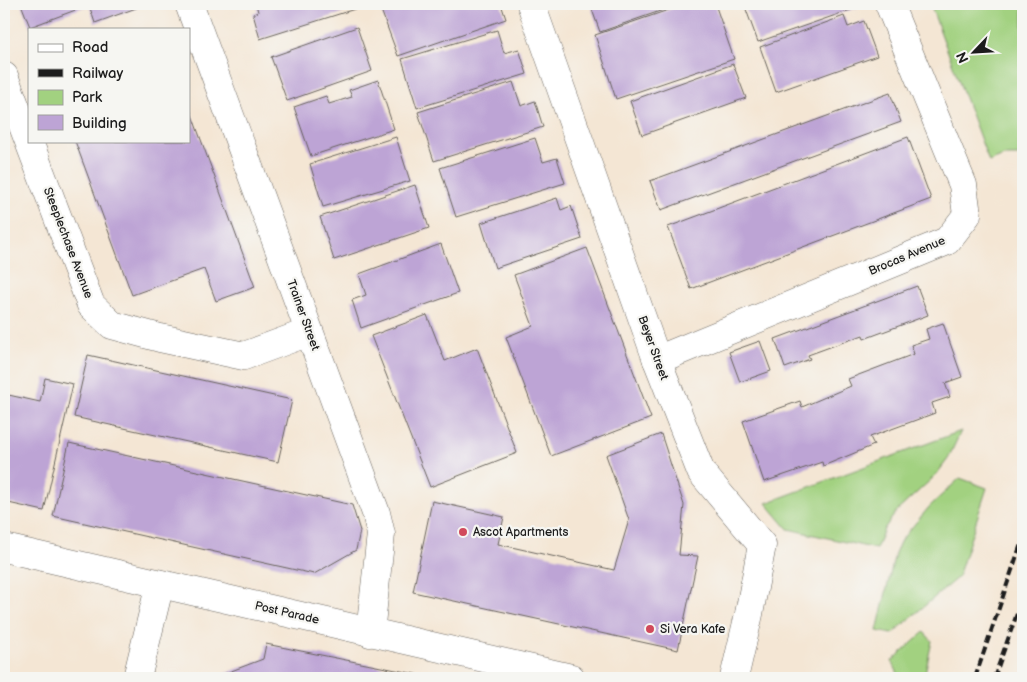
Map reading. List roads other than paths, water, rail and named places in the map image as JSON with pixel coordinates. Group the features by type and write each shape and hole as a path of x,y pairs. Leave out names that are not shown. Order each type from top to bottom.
{"street":[{"name":"Trainer Street","path":"189,4 376,512 381,534 370,633"},
{"name":"Beyer Street","path":"531,4 656,360 701,472 762,545 734,678"},
{"name":"Brocas Avenue","path":"656,360 947,241 967,215 963,185 889,4"},
{"name":"Steeplechase Avenue","path":"4,76 28,139"},
{"name":"Steeplechase Avenue","path":"29,142 91,305 112,325 160,338 244,356 309,332"},
{"name":"Post Parade","path":"4,548 570,678"},
{"path":"137,678 160,584"}],"railway":[{"path":"975,678 1023,538"},
{"path":"994,678 1023,597"}],"place":[{"name":"Ascot Apartments","path":"463,532"},
{"name":"Si Vera Kafe","path":"650,629"}]}
